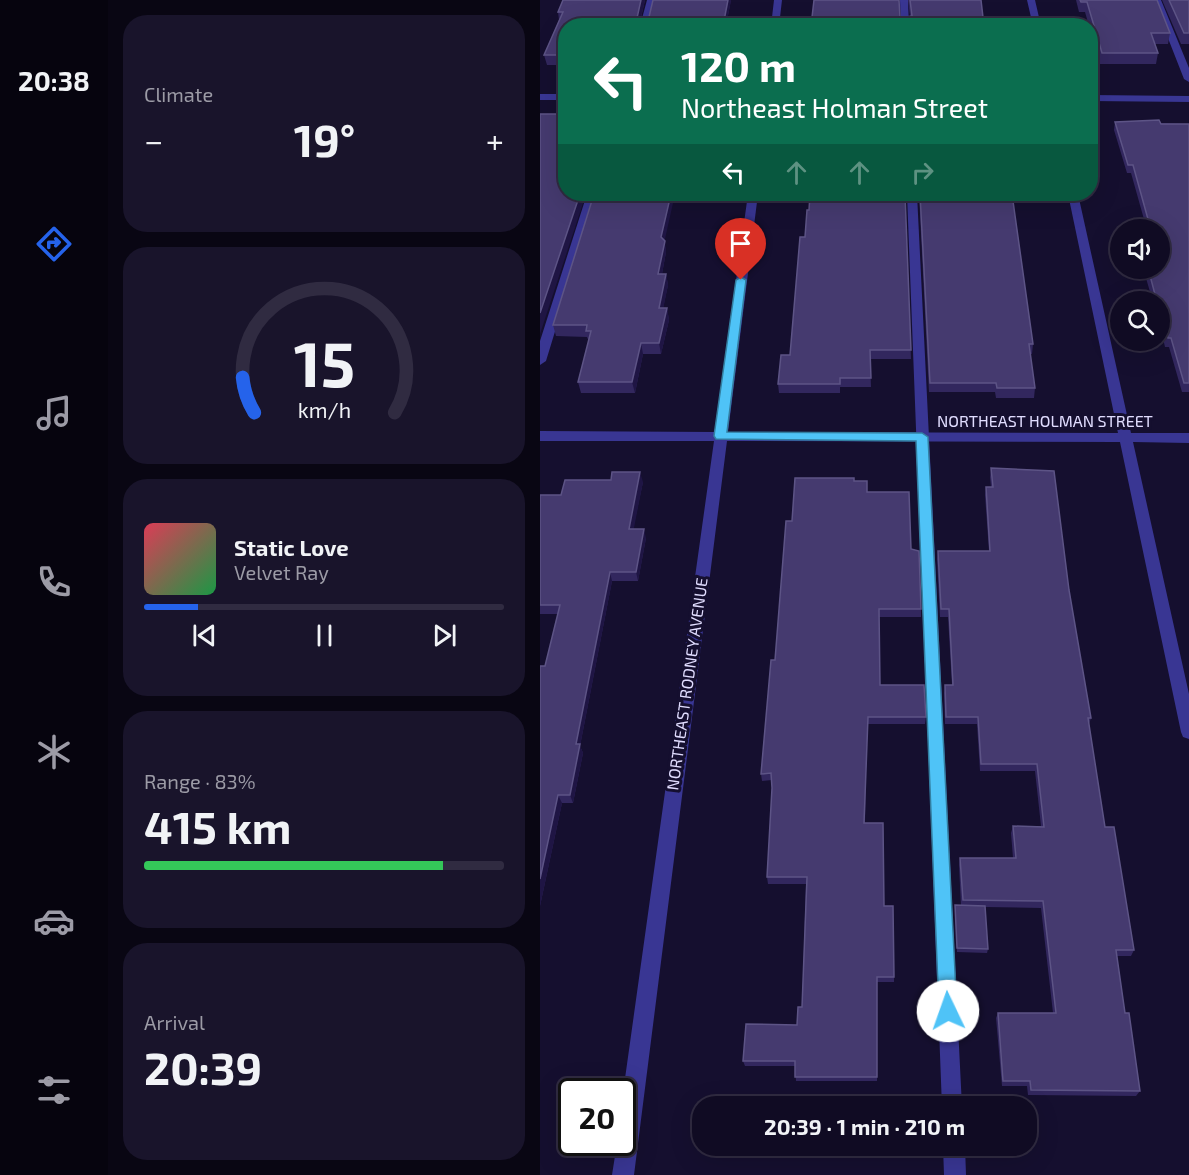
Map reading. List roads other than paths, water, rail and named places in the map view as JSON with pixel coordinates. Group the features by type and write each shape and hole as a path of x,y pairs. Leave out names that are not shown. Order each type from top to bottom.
{"street":[{"path":"646,18 651,0"},
{"path":"776,18 778,0"},
{"path":"904,0 905,18"},
{"path":"1031,0 1035,18"},
{"path":"1157,0 1189,79"},
{"path":"540,97 558,97"},
{"path":"1098,98 1189,99"},
{"path":"540,360 590,201"},
{"name":"NORTHEAST RODNEY AVENUE","path":"623,1175 752,201"},
{"path":"912,201 952,1096"},
{"path":"1075,201 1189,732"},
{"name":"NORTHEAST HOLMAN STREET","path":"540,436 1189,438"},
{"path":"954,1156 955,1175"}]}
